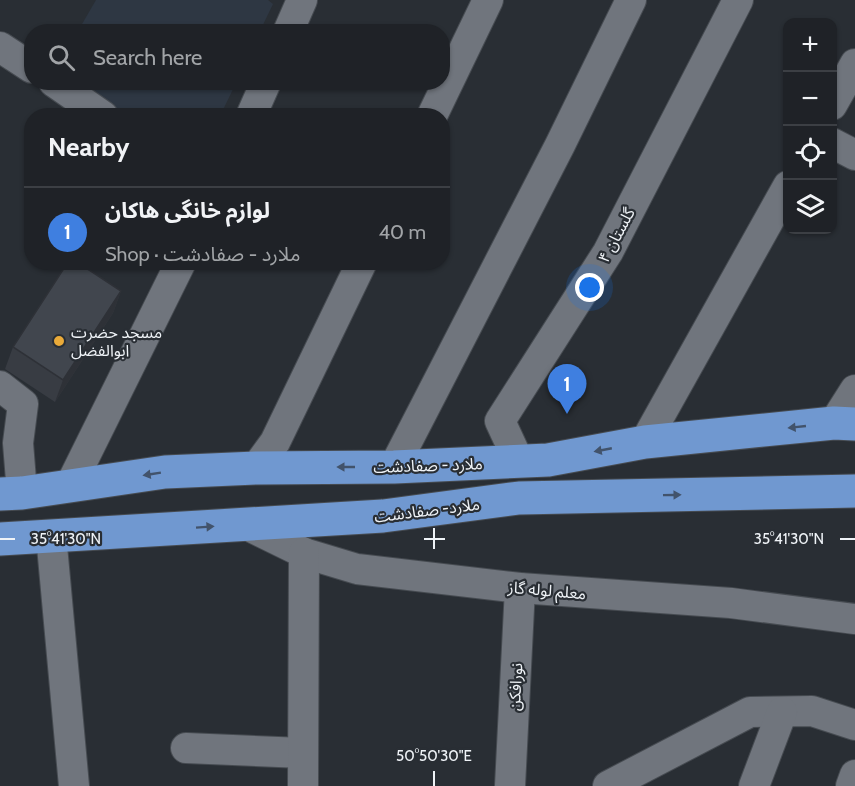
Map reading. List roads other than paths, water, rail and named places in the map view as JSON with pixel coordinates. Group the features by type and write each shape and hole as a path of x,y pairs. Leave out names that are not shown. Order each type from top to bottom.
{"highway":[{"name":"ملارد - صفادشت","path":"11,494 165,472 256,468 394,467 533,461 645,442 844,424"},
{"path":"519,498 475,491 478,476 533,461"},
{"path":"383,516 431,499 444,491 444,483 439,478 394,467"},
{"name":"ملارد- صفادشت","path":"0,538 383,516 519,498 855,491"}],"street":[{"path":"292,24 302,0"},
{"path":"450,79 488,0"},
{"path":"394,467 560,145 631,0"},
{"name":"گلستان ۴","path":"533,461 500,421 608,252 738,0"},
{"path":"0,47 24,63"},
{"path":"837,96 855,64"},
{"path":"66,90 91,108"},
{"path":"255,108 262,90"},
{"path":"436,108 445,90"},
{"path":"837,146 855,155"},
{"path":"645,442 783,195"},
{"path":"70,486 178,270"},
{"path":"256,468 275,442 358,270"},
{"path":"0,386 23,404 9,443 11,494"},
{"path":"844,424 855,390"},
{"name":"معلم لوله گاز","path":"247,525 304,553 357,569 520,588 731,603 855,619"},
{"path":"51,535 74,786"},
{"path":"303,786 304,553"},
{"name":"نورافکن","path":"510,786 520,588"},
{"path":"608,786 750,712 812,711 855,725"},
{"path":"754,786 782,712"},
{"path":"186,748 303,753"},
{"path":"851,786 855,775"}],"place":[{"name":"مسجد حضرت ابوالفضل","path":"59,341"},
{"name":"لوازم خانگی هاکان","path":"567,414"}]}
